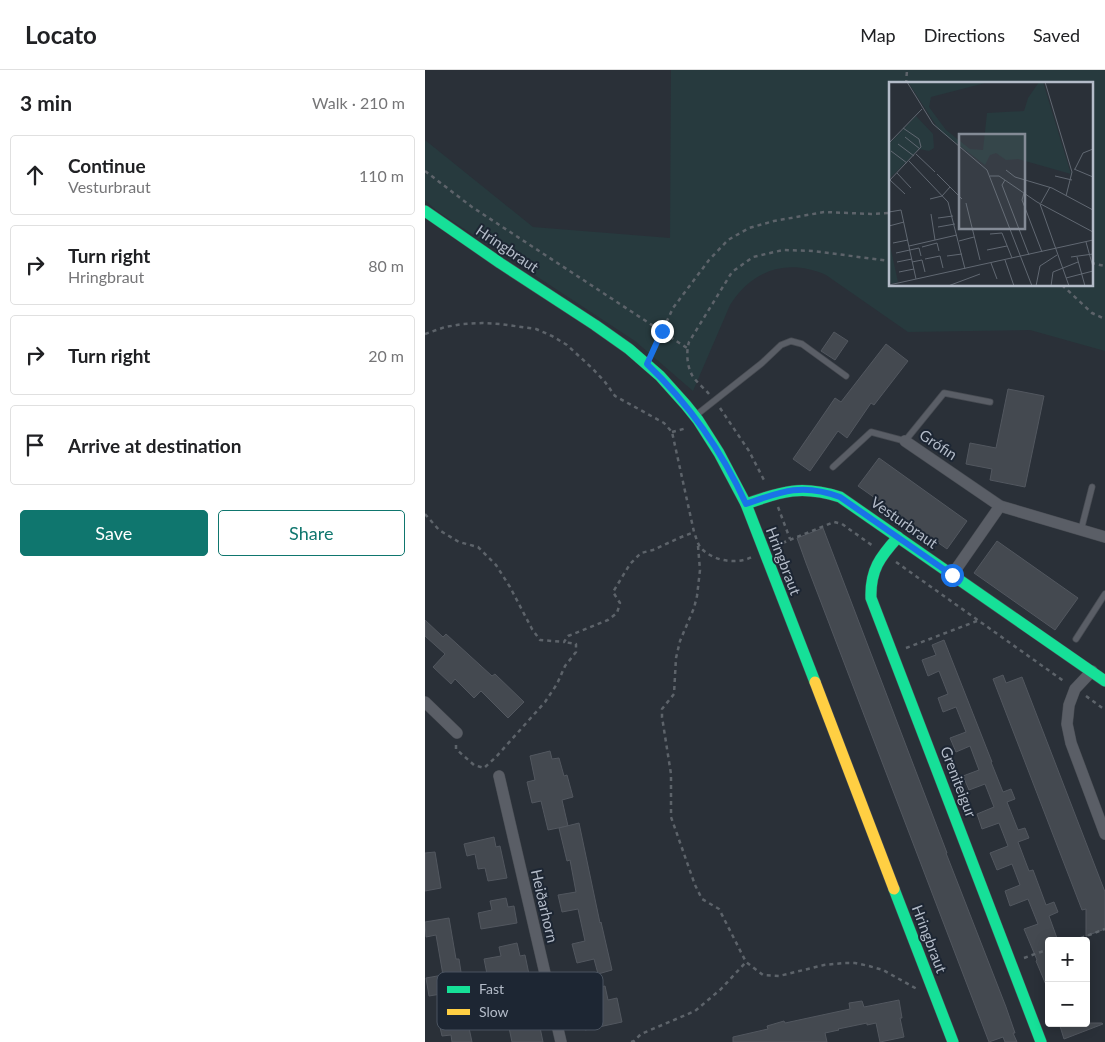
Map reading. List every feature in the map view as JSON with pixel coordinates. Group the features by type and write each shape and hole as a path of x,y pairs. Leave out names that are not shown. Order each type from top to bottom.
{"main road":[{"name":"Hringbraut","path":"425,211 524,279 603,330 647,364 675,392 714,443 746,504 953,1042"},
{"name":"Vesturbraut","path":"746,504 790,490 815,490 828,492 840,497 1105,681"},
{"name":"Greniteigur","path":"898,537 876,564 870,589 871,598 1041,1042"}],"street":[{"name":"Grófin","path":"905,441 1000,506 1105,537"},
{"path":"952,575 1000,506"},
{"path":"1092,671 1075,689 1068,714 1068,734 1105,834"},
{"path":"425,702 457,733"},
{"name":"Heiðarhorn","path":"499,776 545,972"}],"lane":[{"path":"695,416 762,363 781,345 786,343 802,344 846,376"},
{"path":"905,441 944,393 990,402"},
{"name":"Grófin","path":"833,467 871,432 905,441"},
{"path":"1081,530 1092,487"},
{"path":"1076,640 1105,594"}],"path":[{"path":"425,171 472,207 687,348"},
{"path":"647,364 673,308 709,260 728,240 749,228 774,221 825,212 889,213"},
{"path":"1063,286 1092,313 1105,319"},
{"path":"425,334 445,327 482,322 536,329 567,344 593,369 615,396 664,423 672,432 698,544 700,570 694,608 680,641 676,658 674,694 662,709 662,717 671,774 671,817 695,885 702,899 719,909 746,962 763,975 779,976 829,964 844,963 883,970 917,990 931,985"},
{"path":"425,514 439,530 459,542 478,548 496,565 540,640 576,644 575,652 545,702 496,757 483,768 475,765 456,749 457,733"},
{"path":"698,544 707,554 733,562 749,559 763,551 834,522 842,524 1105,710"},
{"path":"564,642 568,636 608,620 617,613 620,602 613,592 630,564 641,553 653,550 694,532"},
{"path":"892,653 977,621"},
{"path":"1085,937 1105,930"},
{"path":"1011,963 1045,951"},
{"path":"634,1042 641,1034 695,1011 721,989 746,962"}],"green space":[{"path":"671,70 1105,70 1105,351 1030,330 908,332 826,275 812,270 784,268 772,270 749,283 730,305 693,391 635,341 437,211 425,200 425,140 533,227 670,238"}],"building":[{"path":"834,332 848,341 835,360 821,351"},
{"path":"886,344 908,361 874,405 871,403 847,438 838,431 810,471 793,459 835,398 841,402"},
{"path":"1008,389 1044,396 1025,487 990,480 992,469 966,464 970,443 996,448"},
{"path":"879,458 967,521 947,549 858,486"},
{"path":"823,528 1006,1007 1017,1042 1005,1042 1003,1037 989,1042 806,563 797,538"},
{"path":"997,541 1078,598 1055,630 974,573"},
{"path":"425,620 443,637 446,634 492,676 495,674 524,702 508,718 481,691 474,698 455,679 451,684 433,667 445,654 425,636"},
{"path":"944,640 1003,792 1011,789 1015,799 1007,802 1018,830 1025,828 1029,838 1018,842 1029,871 1033,870 1046,905 1054,902 1058,912 1049,916 1057,937 1045,937 1045,982 1024,929 1038,924 1028,899 1010,906 1005,891 1020,885 1012,864 997,870 990,853 1008,846 999,823 982,829 977,814 994,807 985,784 969,790 963,776 979,770 970,746 956,752 950,738 966,732 956,707 943,712 938,698 948,694 939,671 928,676 922,660 936,655 932,645"},
{"path":"1003,675 1006,683 1022,677 1105,892 1105,929 1086,936 1086,909 1082,910 993,679"},
{"path":"550,751 552,759 559,758 564,776 567,775 573,797 562,800 568,826 548,830 541,801 532,803 527,782 535,780 530,756"},
{"path":"579,823 612,970 597,972 594,959 577,963 572,944 585,941 578,909 562,912 558,895 576,892 570,860 567,861 559,828"},
{"path":"494,837 496,847 500,846 507,878 488,881 485,868 478,869 475,854 467,856 464,844"},
{"path":"435,852 441,888 425,891 425,853"},
{"path":"506,898 508,907 514,906 517,923 481,929 478,913 492,910 490,901"},
{"path":"449,918 456,959 459,959 461,972 442,972 436,935 426,937 425,922"},
{"path":"517,943 520,956 525,955 529,972 487,972 484,959 501,956 499,947"},
{"path":"437,976 437,995 429,996 426,978"},
{"path":"603,986 605,986 608,1000 617,998 622,1022 603,1026"},
{"path":"899,1000 904,1037 880,1042 876,1023 867,1025 867,1023 825,1033 827,1042 733,1042 733,1037 768,1029 767,1026 784,1021 785,1023 850,1009 849,1003 862,1001 864,1007"},
{"path":"1090,1023 1103,1024 1064,1039 1060,1027 1090,1027"},
{"path":"441,1030 469,1030 472,1042 452,1042 451,1035 442,1036"},
{"path":"509,1030 541,1030 543,1042 512,1042"}],"traffic: fast":[{"path":"425,211 629,349 660,376 686,405 719,453 746,504 815,682"},
{"path":"746,504 792,491 814,491 840,497 1105,681"},
{"path":"898,537 877,564 872,579 871,598 1041,1042"},
{"path":"894,889 953,1042"}],"traffic: slow":[{"path":"815,682 894,889"}],"route":[{"path":"662,331 647,364 675,392 701,424 714,443 746,504 790,490 801,489 828,492 840,497 952,575"}]}
